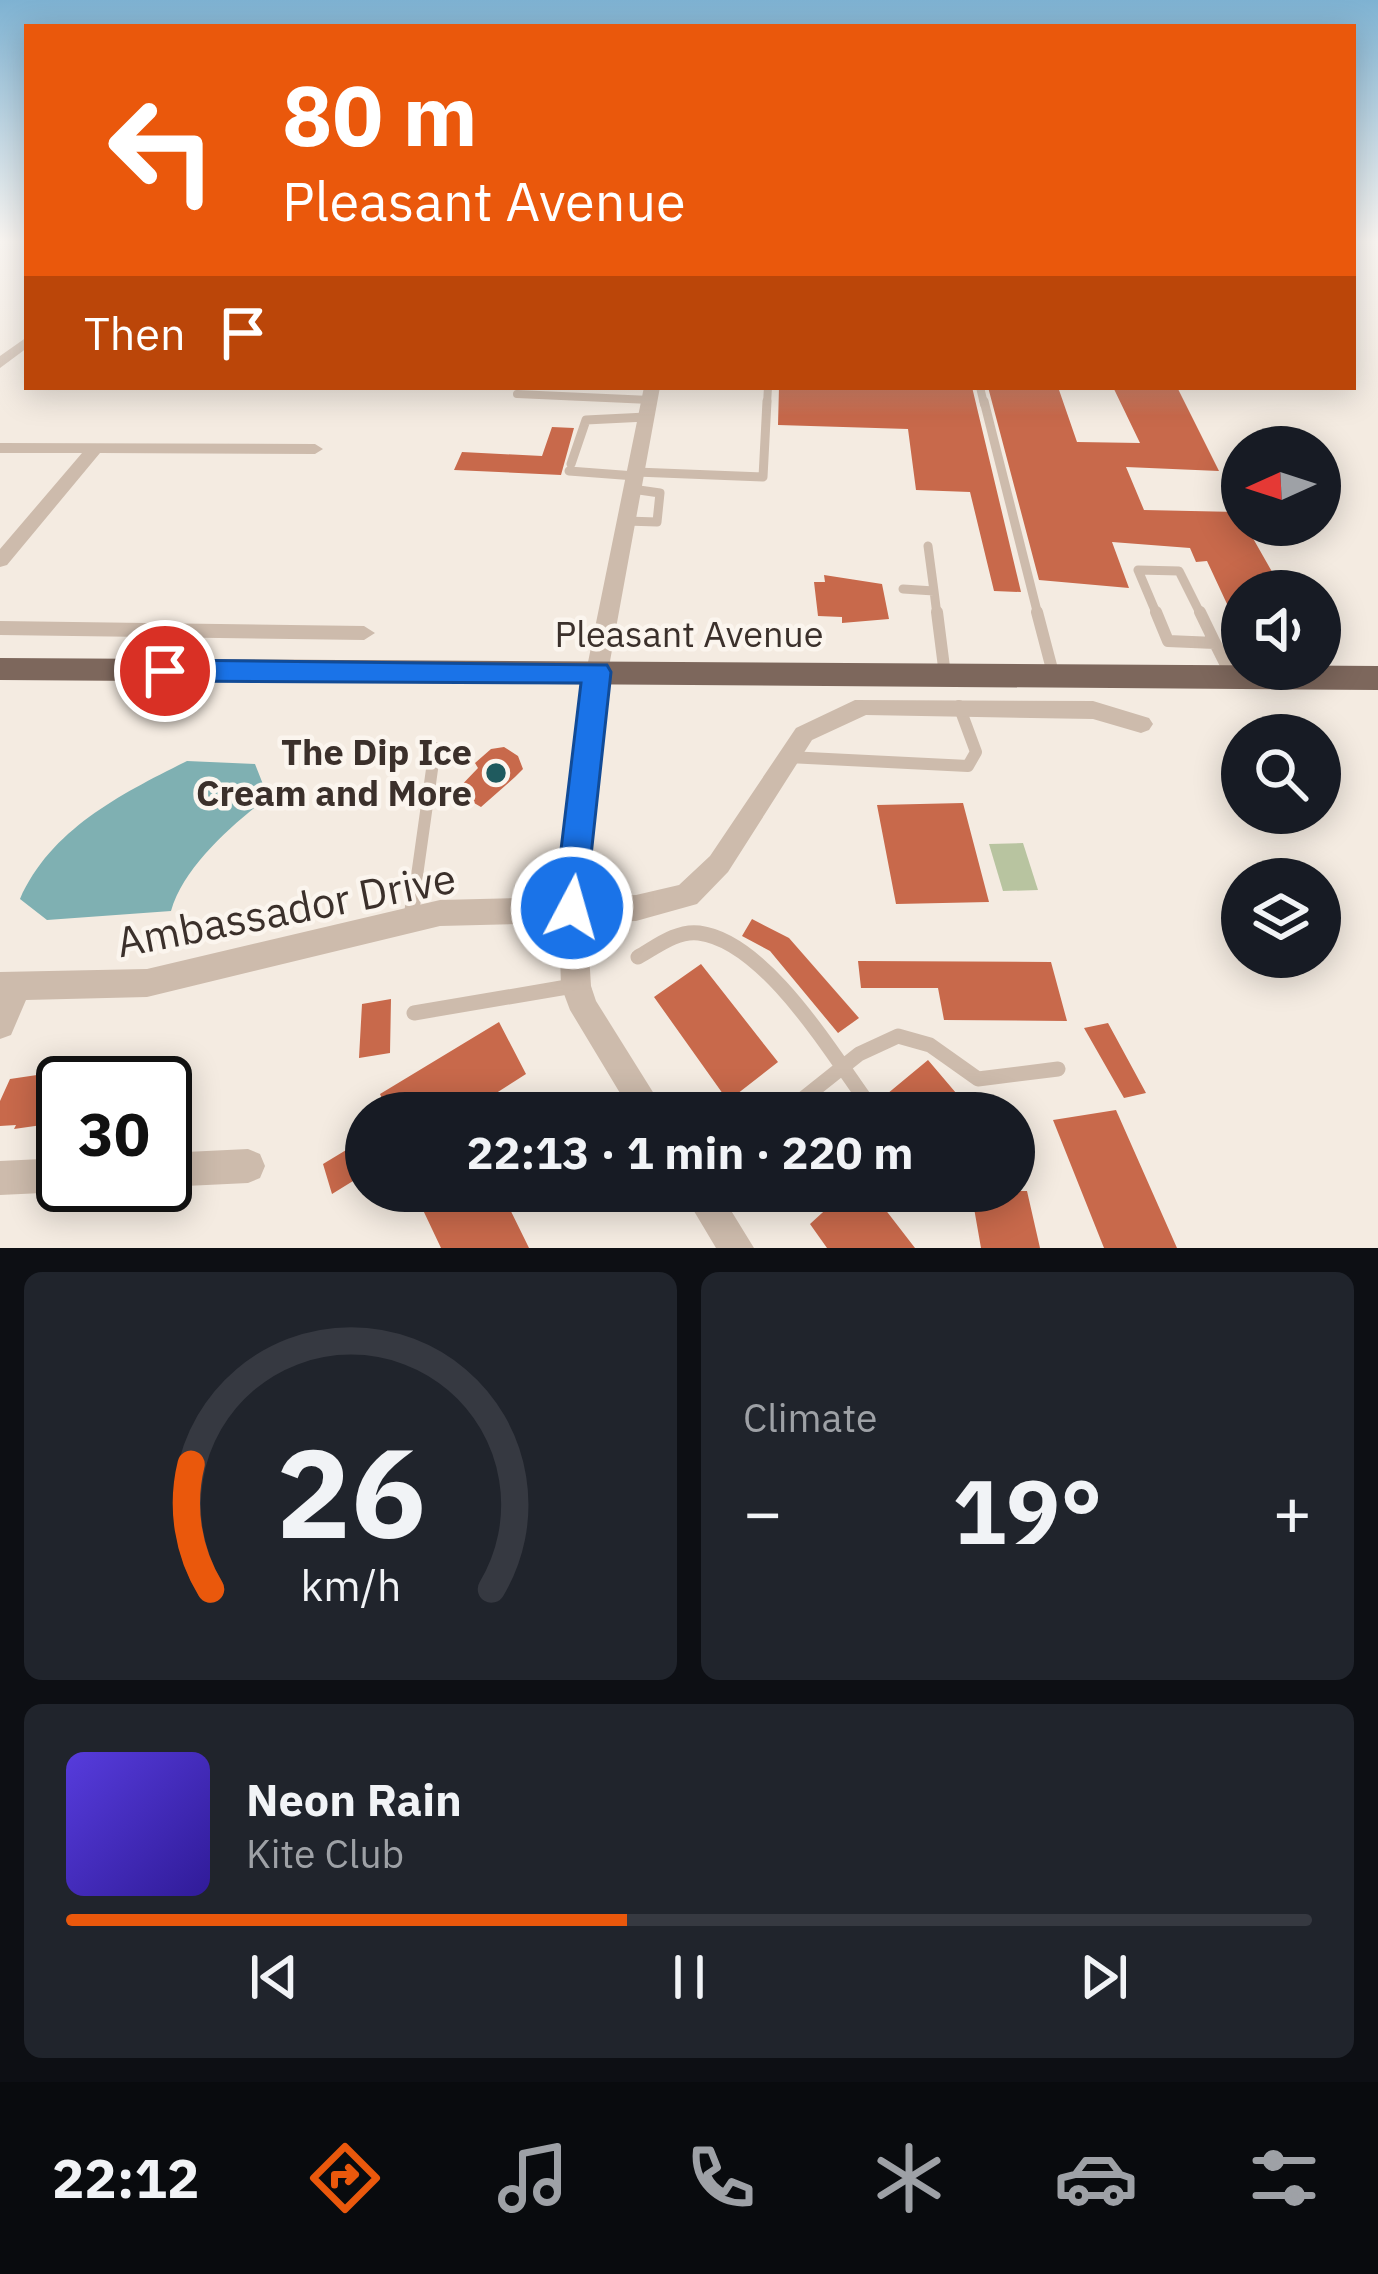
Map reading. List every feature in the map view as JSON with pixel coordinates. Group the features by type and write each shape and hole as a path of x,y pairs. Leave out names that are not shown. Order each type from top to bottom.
{"main road":[{"name":"Pleasant Avenue","path":"0,669 1221,677"},
{"name":"Pleasant Avenue","path":"1341,678 1378,679"}],"street":[{"path":"0,363 24,343"},
{"path":"637,1092 585,1010 576,986 572,908 597,672 650,401"},
{"path":"0,448 315,449"},
{"path":"0,561 96,448"},
{"path":"0,628 364,633"},
{"name":"Ambassador Drive","path":"8,988 148,983 411,919 637,908 687,895 719,865 804,734 863,706 1093,710 1141,724"},
{"path":"0,1024 8,988"},
{"path":"192,1169 248,1166"},
{"path":"0,1178 36,1176"},
{"path":"713,1212 736,1248"}],"lane":[{"path":"650,401 586,420 570,467 634,479 763,477 768,390"},
{"path":"981,390 1054,676"},
{"path":"518,394 650,401"},
{"path":"626,521 657,522 662,508 660,493 634,479"},
{"path":"928,546 945,675"},
{"path":"1215,643 1168,641 1138,570 1179,571 1215,643 1221,655"},
{"path":"903,589 934,591"},
{"path":"788,757 806,762 968,766 976,752 959,706"},
{"path":"411,919 435,748"},
{"path":"638,957 683,933 705,932 772,978 859,1092"},
{"path":"414,1013 576,986"},
{"path":"811,1092 840,1068 898,1036 930,1046 978,1078 1058,1070"}],"green space":[{"path":"1023,843 1038,890 1003,891 989,844"}],"water":[{"path":"187,761 255,764 268,797 198,863 171,911 47,920 20,899 33,874 69,833 113,801"}],"building":[{"path":"779,390 973,390 1021,592 994,591 970,492 916,490 908,429 778,425"},
{"path":"989,390 1059,390 1077,442 1140,443 1114,390 1178,390 1219,471 1126,467 1144,510 1221,512 1221,546 1257,546 1271,570 1221,570 1221,591 1207,561 1196,562 1190,548 1112,542 1129,588 1039,580"},
{"path":"552,427 574,428 561,475 454,470 462,452 542,456"},
{"path":"824,575 882,584 889,619 842,623 842,617 818,616 814,582 825,582"},
{"name":"The Dip Ice Cream and More","path":"504,747 518,756 523,769 515,777 481,807 455,792 478,768 475,763 491,749"},
{"path":"963,803 989,902 896,904 877,805"},
{"path":"752,919 789,938 859,1018 838,1033 770,951 742,936"},
{"path":"858,961 1051,962 1067,1021 944,1020 938,988 861,988"},
{"path":"701,964 778,1062 740,1092 722,1092 654,997"},
{"path":"391,999 390,1053 359,1058 362,1004"},
{"path":"499,1022 526,1074 498,1092 383,1092"},
{"path":"1108,1023 1146,1093 1124,1098 1084,1028"},
{"path":"928,1060 955,1092 889,1092"},
{"path":"36,1075 36,1126 0,1126 0,1101 10,1079"},
{"path":"1116,1110 1177,1248 1104,1248 1053,1120"},
{"path":"345,1151 345,1186 332,1194 323,1164"},
{"path":"424,1212 511,1212 529,1248 441,1248"},
{"path":"823,1212 887,1212 915,1248 827,1248 810,1224"},
{"path":"975,1212 1032,1212 1040,1248 981,1248"}],"place":[{"name":"The Dip Ice Cream and More","path":"496,773"}],"route":[{"path":"165,671 597,672 572,908"}]}
